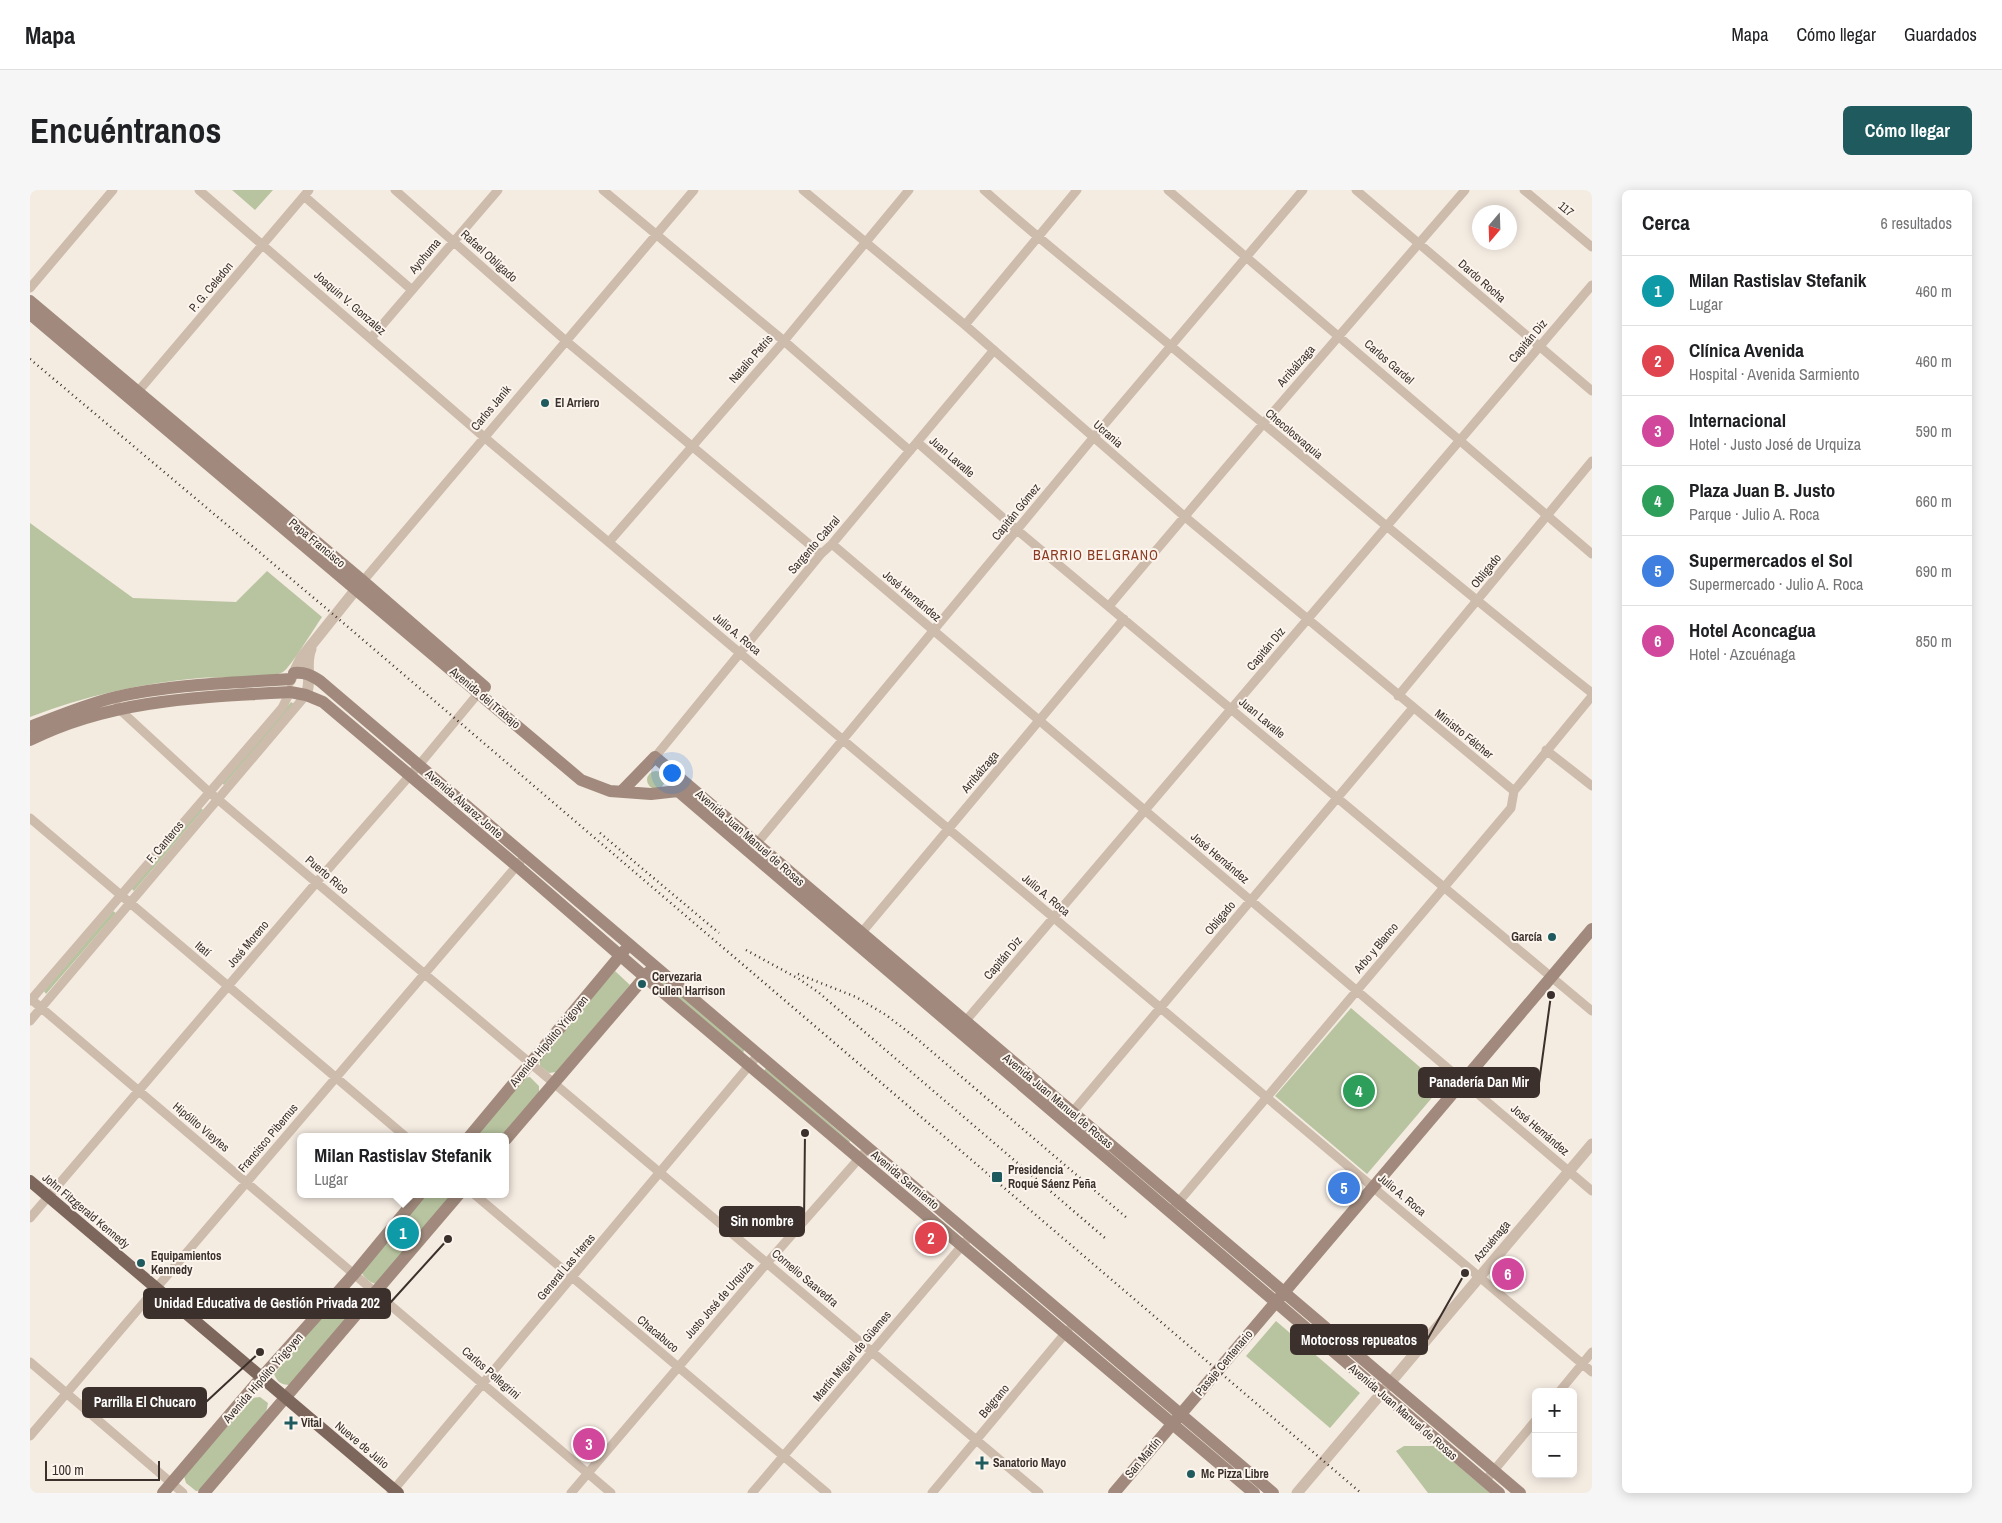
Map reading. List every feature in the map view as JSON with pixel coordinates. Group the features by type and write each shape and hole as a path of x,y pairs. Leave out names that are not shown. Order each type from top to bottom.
{"main road":[{"name":"Papa Francisco","path":"30,300 134,395 359,585"},
{"name":"Papa Francisco","path":"30,314 134,395"},
{"name":"Avenida del Trabajo","path":"359,585 481,689 581,780 602,788 622,791"},
{"path":"30,727 57,716 173,688 292,676 302,672 310,675"},
{"name":"Avenida Álvarez Jonte","path":"310,675 419,765 620,956"},
{"name":"Avenida Álvarez Jonte","path":"117,703 290,692 306,695 323,702 410,775 629,945"},
{"path":"30,740 82,720 117,703"},
{"path":"622,791 654,757"},
{"name":"Avenida Juan Manuel de Rosas","path":"654,757 677,775 753,848"},
{"path":"638,775 638,782 651,794"},
{"path":"622,791 651,794 674,790 677,783 677,775"},
{"name":"Avenida Juan Manuel de Rosas","path":"674,790 678,791 753,848 1280,1297 1390,1383 1520,1493"},
{"name":"Pasaje Centenario","path":"1176,1419 1592,929"},
{"name":"Avenida Hipólito Yrigoyen","path":"472,1133 629,945"},
{"name":"Avenida Sarmiento","path":"629,945 758,1055 863,1153"},
{"name":"Avenida Sarmiento","path":"620,956 749,1066 863,1153 966,1240 1074,1324 1254,1493"},
{"path":"509,1135 654,966"},
{"name":"John Fitzgerald Kennedy","path":"30,1181 285,1398"},
{"name":"Avenida Hipólito Yrigoyen","path":"168,1488 261,1378 354,1274 417,1198"},
{"path":"204,1493 457,1198"},
{"name":"Avenida Sarmiento","path":"966,1240 1065,1334 1273,1493"},
{"name":"Avenida Juan Manuel de Rosas","path":"1280,1297 1382,1393 1499,1493"},
{"name":"Nueve de Julio","path":"285,1398 394,1492"},
{"name":"San Martín","path":"1114,1493 1176,1419"}],"street":[{"path":"30,288 113,190"},
{"name":"Joaquin V. Gonzalez","path":"199,190 484,437"},
{"name":"Rafael Obligado","path":"395,190 566,341"},
{"name":"Ayohuma","path":"371,338 498,190"},
{"name":"Juan Lavalle","path":"603,190 784,341 910,451"},
{"name":"Carlos Janik","path":"292,676 297,663 359,585 657,236 694,190"},
{"name":"Ucrania","path":"803,190 965,325 1184,516 1398,696"},
{"name":"Natalio Petris","path":"609,542 784,341 909,190"},
{"name":"Checolosvaquia","path":"984,190 1037,238 1170,346 1386,527 1592,694"},
{"path":"965,325 1077,190"},
{"name":"Carlos Gardel","path":"1168,190 1592,554"},
{"name":"Capitán Gómez","path":"753,848 1093,438 1303,190"},
{"name":"Dardo Rocha","path":"1356,190 1592,391"},
{"name":"Arribálzaga","path":"1109,606 1184,516 1465,190"},
{"name":"117","path":"1524,190 1592,247"},
{"path":"307,193 412,290"},
{"name":"P. G. Celedon","path":"134,395 307,193"},
{"name":"Capitán Diz","path":"962,1026 1592,285"},
{"path":"566,341 821,554"},
{"name":"Sargento Cabral","path":"654,757 821,554 832,544 994,350"},
{"name":"Julio A. Roca","path":"484,437 1592,1372"},
{"name":"Juan Lavalle","path":"917,442 1017,530 1592,1011"},
{"name":"Obligado","path":"1398,696 1478,602 1592,461"},
{"name":"José Hernández","path":"832,544 1592,1191"},
{"name":"Arribálzaga","path":"858,937 1124,619"},
{"path":"310,675 308,660 312,645"},
{"name":"F. Canteros","path":"30,1021 306,695 311,681 310,675"},
{"path":"290,692 288,684 292,676"},
{"name":"José Moreno","path":"30,1218 419,765 481,689"},
{"name":"F. Canteros","path":"31,1000 282,708 290,692"},
{"name":"Arbo y Blanco","path":"1174,1207 1511,808 1514,791 1592,694"},
{"name":"Ministro Félcher","path":"1398,696 1514,791"},
{"name":"Puerto Rico","path":"117,703 208,792 531,1064"},
{"name":"Obligado","path":"1068,1117 1413,708"},
{"path":"1546,750 1592,786"},
{"name":"Itatí","path":"30,818 401,1133"},
{"name":"Francisco Pibernus","path":"30,1436 521,861"},
{"name":"Hipólito Vieytes","path":"31,1000 354,1274"},
{"name":"General Las Heras","path":"394,1492 758,1055"},
{"name":"Cornelio Saavedra","path":"531,1064 1039,1493"},
{"name":"Azcuénaga","path":"1297,1493 1592,1144"},
{"name":"Justo José de Urquiza","path":"572,1493 863,1153"},
{"name":"Chacabuco","path":"479,1198 827,1493"},
{"name":"Martín Miguel de Güemes","path":"752,1493 966,1240"},
{"name":"Carlos Pellegrini","path":"354,1274 611,1493"},
{"name":"Belgrano","path":"932,1493 1074,1324"},
{"path":"1562,1388 1592,1352"},
{"path":"30,1362 67,1393 168,1488 183,1493"},
{"path":"1485,1481 1532,1425"}],"green space":[{"path":"232,190 273,190 255,210"},
{"path":"30,523 133,598 236,602 267,571 322,617 286,669 275,675 242,678 200,678 157,683 92,697 30,717"},
{"path":"291,702 294,704 224,785 222,783"},
{"path":"652,771 660,771 665,776 663,787 652,789 647,784 647,776"},
{"path":"201,808 203,810 134,891 131,888"},
{"path":"113,911 116,913 46,994 44,991"},
{"path":"615,971 630,985 556,1072 549,1073 540,1066 540,1058"},
{"path":"666,980 745,1048 743,1053 661,984"},
{"path":"1351,1008 1442,1086 1367,1174 1275,1096"},
{"path":"766,1068 850,1141 849,1143 764,1071"},
{"path":"530,1077 539,1086 539,1093 505,1133 477,1133 524,1078"},
{"path":"422,1198 449,1198 377,1284 369,1281 361,1271"},
{"path":"350,1289 362,1298 293,1385 279,1382 274,1374 345,1290"},
{"path":"1276,1321 1360,1393 1330,1428 1246,1356"},
{"path":"260,1397 268,1403 266,1413 202,1490 196,1491 186,1483 184,1476 252,1398"},
{"path":"1404,1446 1435,1446 1490,1493 1428,1493 1396,1451"}],"railway":[{"path":"30,359 334,615 1361,1493"},
{"path":"600,833 719,933"},
{"path":"746,950 799,979 818,992 1105,1238"},
{"path":"798,974 856,997 886,1015 916,1038 1127,1218"}],"place":[{"name":"El Arriero","path":"545,403"},
{"name":"García","path":"1552,937"},
{"name":"Cervezaria Cullen Harrison","path":"642,984"},
{"name":"Panadería Dan Mir","path":"1551,995"},
{"name":"Plaza Juan B. Justo","path":"1359,1091"},
{"name":"Sin nombre","path":"805,1133"},
{"name":"Presidencia Roque Sáenz Peña","path":"997,1177"},
{"name":"Supermercados el Sol","path":"1344,1188"},
{"name":"Milan Rastislav Stefanik","path":"403,1233"},
{"name":"Clínica Avenida","path":"931,1238"},
{"name":"Unidad Educativa de Gestión Privada 202","path":"448,1239"},
{"name":"Equipamientos Kennedy","path":"141,1263"},
{"name":"Motocross repueatos","path":"1465,1273"},
{"name":"Hotel Aconcagua","path":"1508,1274"},
{"name":"Parrilla El Chucaro","path":"260,1352"},
{"name":"Vital","path":"291,1423"},
{"name":"Internacional","path":"589,1444"},
{"name":"Sanatorio Mayo","path":"982,1463"},
{"name":"Mc Pizza Libre","path":"1191,1474"}],"district":[{"name":"BARRIO BELGRANO","path":"1096,555"}]}
